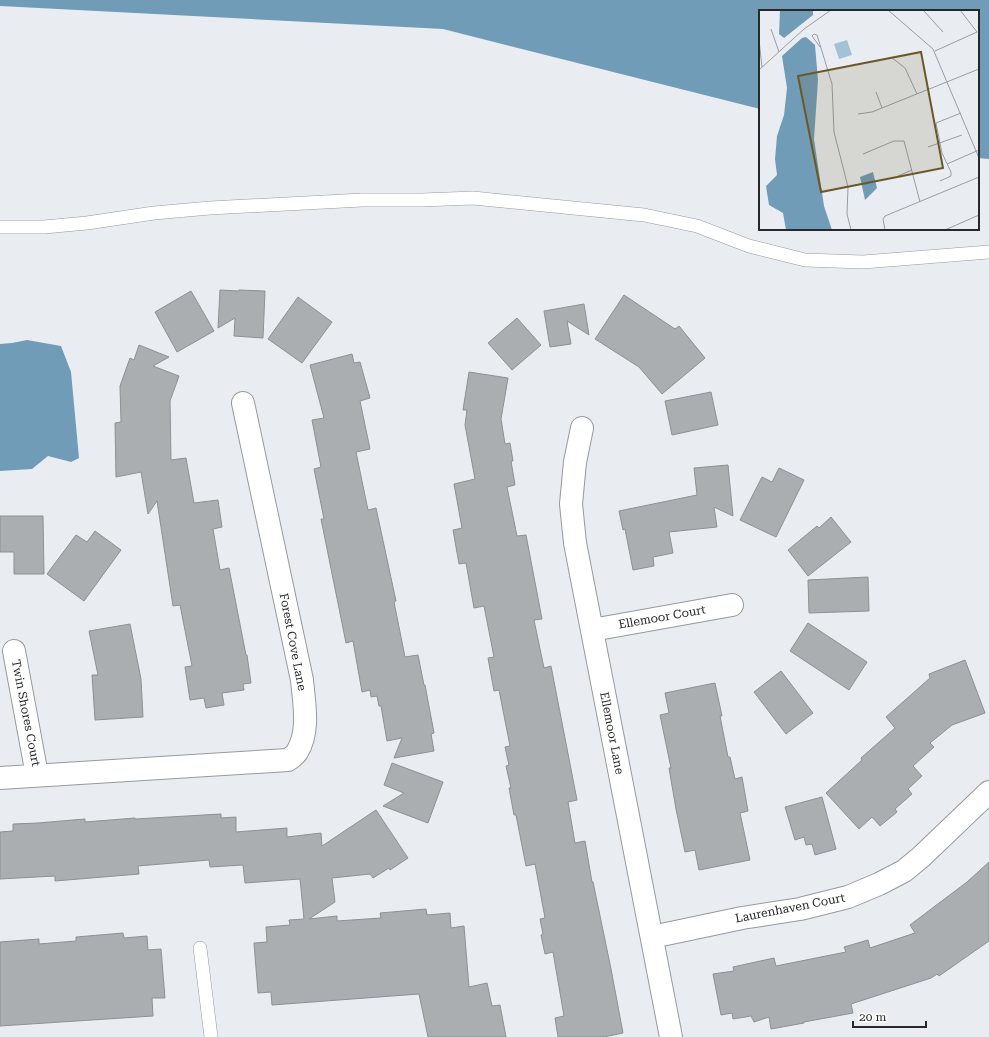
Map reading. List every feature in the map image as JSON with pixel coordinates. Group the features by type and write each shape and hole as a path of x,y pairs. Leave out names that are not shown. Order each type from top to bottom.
{"street":[{"name":"Forest Cove Lane","path":"0,778 288,760 296,753 301,744 305,729 302,680 243,403"},
{"name":"Ellemoor Lane","path":"582,428 574,462 571,504 575,543 671,1037"},
{"name":"Ellemoor Court","path":"592,630 732,605"},
{"name":"Twin Shores Court","path":"14,651 37,775"},
{"name":"Laurenhaven Court","path":"652,937 742,918 800,909 848,897 879,884 904,871 921,857 989,792"}],"lane":[{"path":"0,226 44,227 87,223 154,213 210,208 362,200 474,198 644,215 697,226 749,246 805,260 863,262 989,252"},
{"path":"200,948 211,1037"}],"water":[{"path":"0,0 989,0 989,159 979,158 979,10 759,10 759,109 443,29 0,6"},
{"path":"27,340 61,346 71,372 79,458 71,462 48,456 32,469 0,471 0,344"}],"building":[{"path":"220,290 265,291 263,338 234,336 235,318 218,328"},
{"path":"191,291 214,331 177,352 155,312"},
{"path":"624,295 675,329 679,326 705,358 662,394 639,367 595,339"},
{"path":"298,297 332,322 302,363 268,339"},
{"path":"584,304 589,335 567,321 571,344 550,347 544,311"},
{"path":"517,318 541,345 512,370 488,343"},
{"path":"139,345 169,357 153,366 179,376 170,401 171,460 186,458 194,503 218,500 222,527 213,529 220,570 229,568 247,655 251,683 243,684 244,690 222,693 224,705 206,708 204,698 190,700 185,667 192,666 180,605 173,606 157,501 148,514 141,472 116,477 115,423 121,422 120,386 130,358 134,360"},
{"path":"352,354 354,363 360,362 370,398 360,401 370,449 356,452 368,510 376,508 396,601 394,602 405,657 418,655 434,733 431,734 434,751 394,758 402,738 387,741 381,706 379,706 377,696 371,697 370,690 362,692 353,641 346,643 321,519 324,519 314,469 321,467 312,420 324,418 310,365"},
{"path":"469,372 508,378 501,419 505,444 510,443 515,485 507,487 517,536 526,535 542,619 534,620 544,668 551,666 577,800 568,802 575,843 585,841 623,1033 604,1037 558,1037 555,1018 564,1016 553,952 545,954 541,935 543,934 540,919 545,918 535,864 526,866 516,815 514,815 509,788 511,788 506,766 509,765 505,747 510,746 499,690 494,691 488,658 494,657 484,606 474,608 466,563 459,564 453,530 462,528 454,484 475,479 465,425 467,410 463,410"},
{"path":"711,392 718,425 672,435 665,401"},
{"path":"728,465 733,516 714,507 717,527 669,532 673,553 653,557 654,566 633,570 625,529 623,530 619,511 697,495 694,468"},
{"path":"779,468 804,480 776,537 740,520 762,477 772,482"},
{"path":"0,516 43,516 44,574 14,574 14,552 0,552"},
{"path":"831,517 851,542 808,576 788,550 817,526 819,528"},
{"path":"95,531 121,550 84,601 47,574 76,535 87,542"},
{"path":"868,577 869,611 809,613 808,580"},
{"path":"808,623 867,662 849,690 790,651"},
{"path":"130,624 141,679 143,717 95,720 92,675 98,675 89,631"},
{"path":"965,660 985,713 952,725 930,743 934,747 913,766 922,776 908,789 912,794 895,809 897,812 880,826 872,817 859,829 826,793 862,760 861,758 895,728 886,717 930,678 929,674"},
{"path":"781,671 813,713 786,734 754,692"},
{"path":"715,683 728,757 730,757 735,779 742,777 748,811 740,813 750,860 699,870 695,850 685,852 669,768 671,768 660,715 669,713 665,693"},
{"path":"392,763 443,782 428,823 383,806 404,793 384,785"},
{"path":"822,797 836,849 815,855 812,844 806,845 804,837 795,840 785,807"},
{"path":"376,810 408,858 390,870 389,868 373,878 370,874 332,878 335,902 309,919 337,916 337,921 381,918 380,913 426,909 427,915 450,913 451,928 464,926 469,987 487,983 492,1006 500,1005 506,1037 428,1037 419,994 272,1005 271,992 258,993 254,943 267,942 266,927 290,925 289,920 304,919 300,879 245,883 243,865 210,867 209,860 138,866 139,874 55,881 55,876 0,879 0,832 13,831 13,824 85,819 85,822 221,814 221,818 236,817 236,832 287,828 287,837 321,833 322,846"},
{"path":"989,862 989,941 939,976 937,974 931,978 851,1004 853,1013 771,1029 769,1017 754,1022 751,1016 733,1019 732,1013 721,1015 713,974 734,971 733,967 774,958 776,966 846,952 844,947 868,940 870,948 915,933 910,925 967,882"},
{"path":"123,933 124,938 147,936 148,950 161,949 165,998 152,998 153,1016 0,1026 0,942 39,939 39,944 76,941 76,937"}]}
